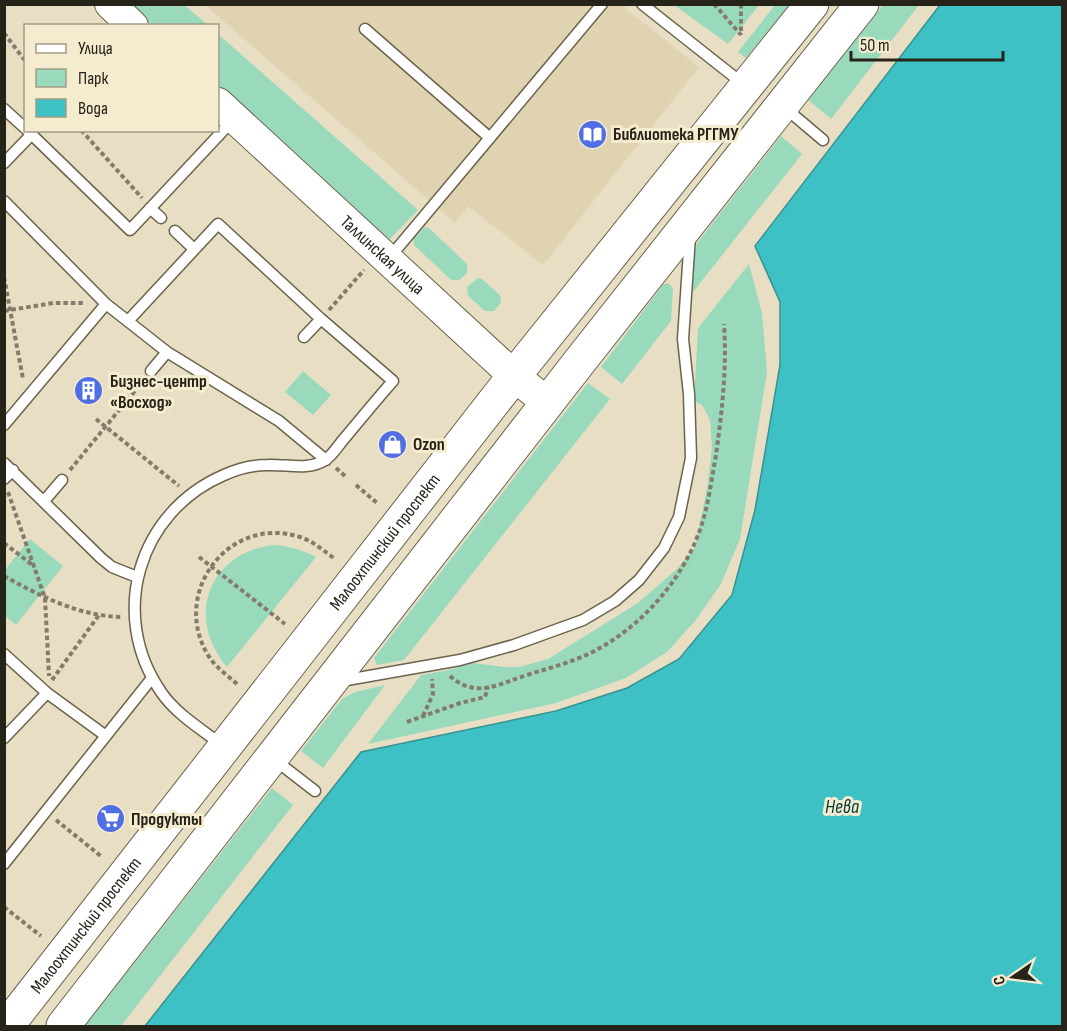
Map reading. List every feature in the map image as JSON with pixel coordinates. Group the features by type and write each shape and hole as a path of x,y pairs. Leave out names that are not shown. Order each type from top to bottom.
{"main road":[{"name":"Малоохтинский проспект","path":"7,1026 514,376 812,4"},
{"path":"63,1026 862,4"}],"street":[{"path":"110,4 131,24"},
{"name":"Таллинская улица","path":"226,110 514,376 548,404"}],"lane":[{"path":"384,256 490,138 602,4"},
{"path":"642,4 747,87"},
{"path":"365,29 490,138"},
{"path":"783,106 823,140"},
{"path":"4,109 24,128"},
{"path":"4,163 28,132 130,230 209,132"},
{"path":"4,201 106,304 167,352 279,421 326,460"},
{"path":"150,208 161,218"},
{"path":"329,683 460,660 514,645 583,621 615,601 639,580 664,548 679,517 691,458 689,394 683,339 691,223"},
{"path":"128,321 218,224 321,319 393,381 326,460 308,467 277,465 246,468 207,483 173,509 159,526 146,550 137,577 134,617 142,656 152,678 173,707 225,747"},
{"path":"175,231 194,249"},
{"path":"4,425 106,304"},
{"path":"304,337 321,319"},
{"path":"151,371 167,352"},
{"path":"4,481 9,466 100,558 112,567 137,577"},
{"path":"44,501 62,480"},
{"path":"4,654 47,693 106,736"},
{"path":"4,864 152,678"},
{"path":"4,738 47,693"},
{"path":"273,758 315,791"}],"path":[{"path":"714,4 741,35 741,4"},
{"path":"4,33 24,59"},
{"path":"83,132 150,208"},
{"path":"321,319 384,256"},
{"path":"4,277 26,400"},
{"path":"4,311 53,303 106,304"},
{"path":"423,716 433,694 432,676 436,663 462,686 473,689 488,687 564,664 599,649 643,616 663,595 683,565 699,534 710,494 724,387 726,353 724,324"},
{"path":"62,480 151,371"},
{"path":"96,419 189,495"},
{"path":"4,481 45,598 50,683 99,615"},
{"path":"356,485 377,503"},
{"path":"237,684 208,656 198,631 196,611 199,590 211,566 220,555 237,543 257,535 271,533 299,536 312,542 335,559"},
{"path":"4,543 35,567"},
{"path":"199,557 285,624"},
{"path":"4,576 45,598 99,615 134,617"},
{"path":"407,722 460,703 485,697 488,687"},
{"path":"46,813 102,857"},
{"path":"4,907 41,936"}],"shaded area":[{"path":"205,5 627,5 625,8 699,67 543,265 468,206 455,223"}],"green space":[{"path":"884,4 919,5 831,119 808,100"},
{"path":"134,5 184,5 207,24 151,24"},
{"path":"674,5 759,5 728,44"},
{"path":"775,5 789,5 746,58 738,52"},
{"path":"219,35 418,210 387,242 219,87"},
{"path":"781,136 802,154 693,292 693,262 697,243"},
{"path":"425,227 429,228 467,264 467,273 461,279 455,281 450,279 414,245 414,238"},
{"path":"749,264 762,313 767,372 740,539 721,584 695,621 667,652 626,678 556,703 368,744 421,675 473,663 519,667 548,659 638,603 678,568 695,547 707,489 712,448 710,420 702,405 694,401 698,328"},
{"path":"478,278 500,295 501,303 494,311 485,311 468,296 467,287"},
{"path":"668,283 673,288 671,321 622,384 601,367 663,285"},
{"path":"303,371 331,395 313,415 285,392"},
{"path":"588,383 610,399 404,660 377,665 374,658"},
{"path":"30,539 63,566 16,625 5,616 5,570"},
{"path":"273,545 296,549 316,557 227,667 214,648 207,628 206,609 210,591 219,574 232,561 251,551"},
{"path":"385,685 323,768 301,751 342,699 355,692"},
{"path":"272,788 293,805 121,1026 85,1026"}],"water":[{"name":"Нева","path":"940,5 1062,5 1062,1026 145,1026 361,752 556,711 627,688 679,659 732,595 755,510 780,365 780,302 755,246"}],"place":[{"name":"Библиотека РГГМУ","path":"592,134"},
{"name":"Бизнес-центр «Восход»","path":"89,391"},
{"name":"Ozon","path":"392,444"},
{"name":"Продукты","path":"110,819"}]}
